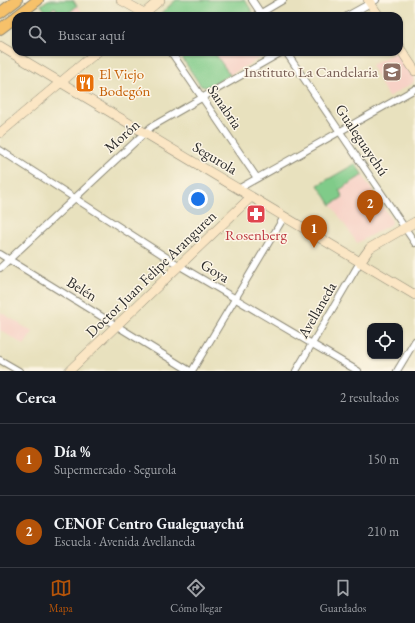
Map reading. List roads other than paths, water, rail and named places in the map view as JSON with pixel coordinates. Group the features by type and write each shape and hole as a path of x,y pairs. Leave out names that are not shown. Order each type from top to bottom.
{"main road":[{"path":"0,13 17,0"},
{"path":"22,12 38,0"},
{"path":"0,29 12,20"}],"street":[{"path":"121,0 139,12"},
{"path":"147,12 160,0"},
{"path":"252,0 261,12"},
{"path":"265,12 283,0"},
{"path":"353,12 371,1 377,12"},
{"name":"Segurola","path":"0,46 12,53"},
{"path":"403,53 415,71"},
{"name":"Segurola","path":"16,56 415,295"},
{"path":"0,134 92,56"},
{"name":"Sanabria","path":"174,56 257,178"},
{"name":"Morón","path":"0,268 144,133 275,56"},
{"name":"Gualeguaychú","path":"289,56 415,243"},
{"path":"238,188 415,89"},
{"name":"Goya","path":"0,150 180,266 358,371"},
{"name":"Doctor Juan Felipe Aranguren","path":"69,371 251,197"},
{"path":"191,371 284,216"},
{"path":"360,262 370,248 415,222"},
{"name":"Belén","path":"0,254 191,371"},
{"name":"Avellaneda","path":"296,371 360,262"},
{"path":"397,371 415,340"},
{"path":"0,360 19,371"}],"place":[{"name":"Instituto La Candelaria","path":"392,72"},
{"name":"El Viejo Bodegón","path":"85,83"},
{"name":"Rosenberg","path":"256,214"},
{"name":"CENOF Centro Gualeguaychú","path":"370,223"},
{"name":"Día %","path":"314,248"}]}
